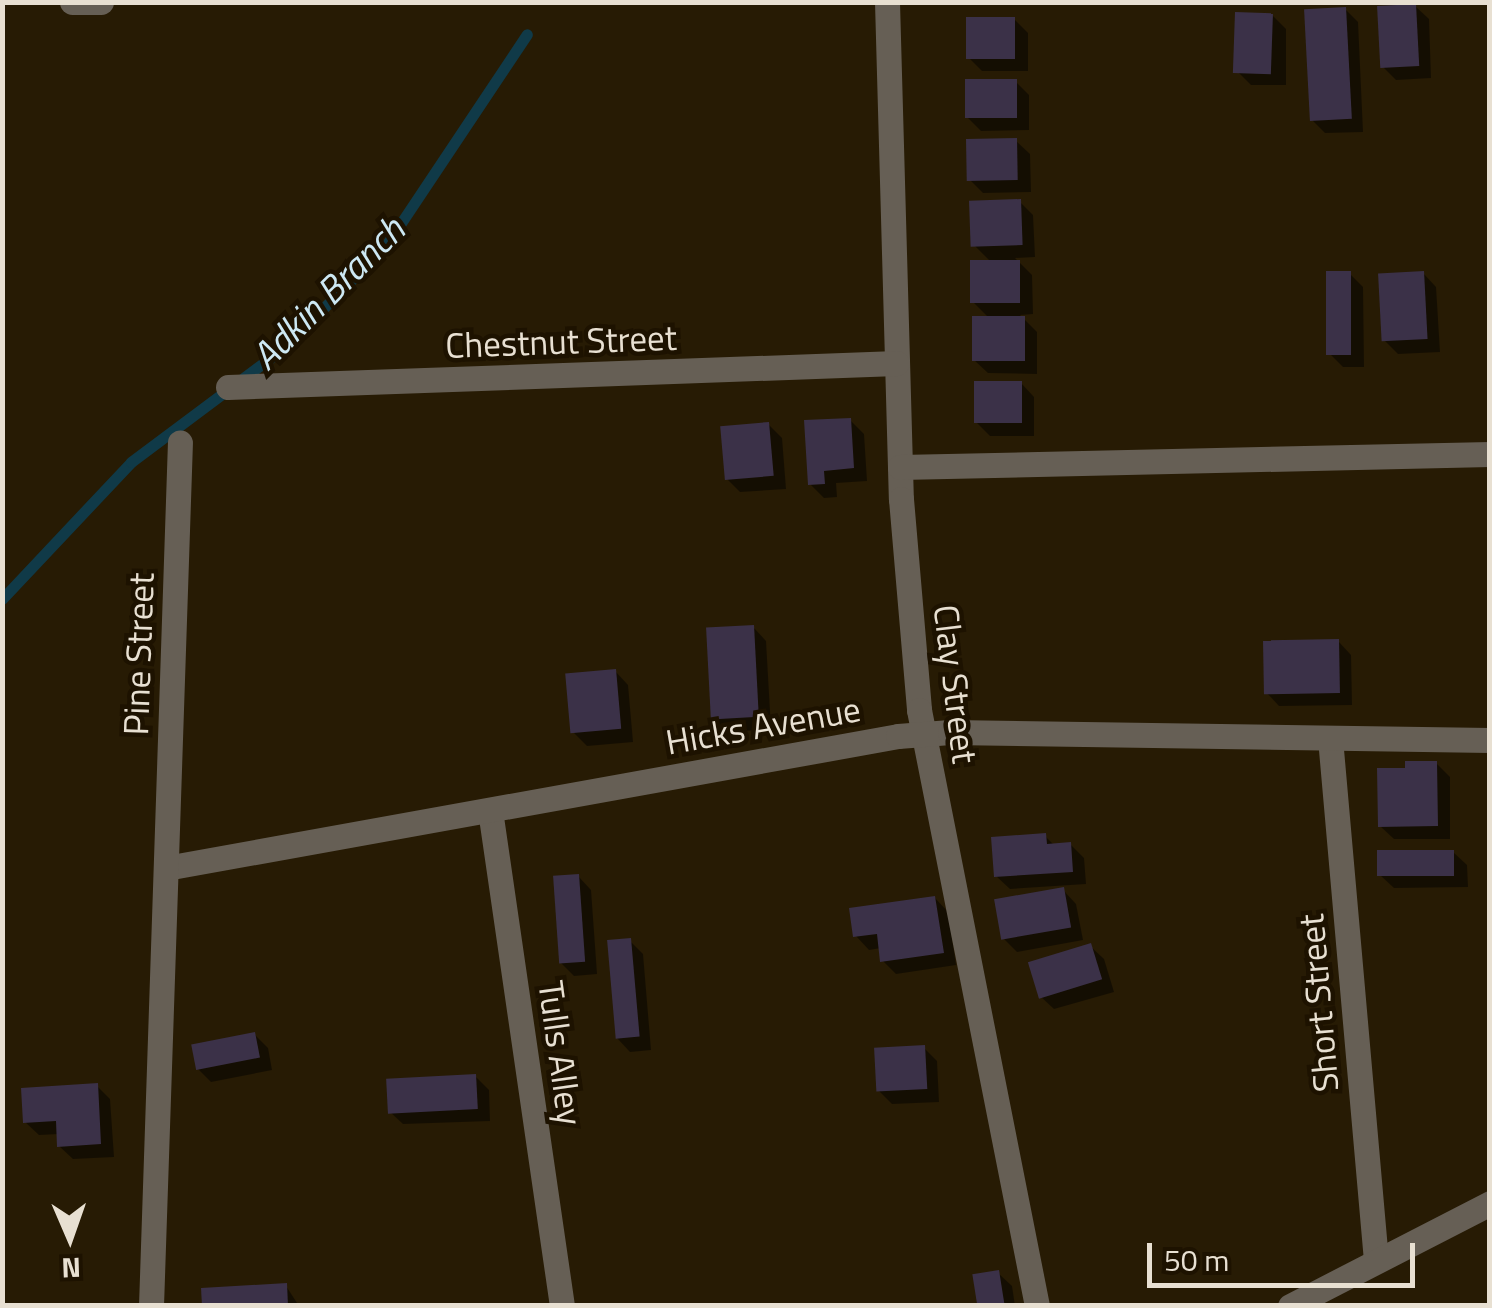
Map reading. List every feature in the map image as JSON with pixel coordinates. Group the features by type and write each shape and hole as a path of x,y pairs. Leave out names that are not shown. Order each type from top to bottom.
{"street":[{"path":"72,2 101,2"},
{"name":"Clay Street","path":"887,2 900,467 924,734 1037,1306"},
{"name":"Chestnut Street","path":"228,387 897,363"},
{"name":"Pine Street","path":"166,868 180,442"},
{"path":"900,467 1490,454"},
{"name":"Hicks Avenue","path":"166,868 924,734 1490,740"},
{"name":"Short Street","path":"1330,738 1376,1262"},
{"name":"Tulls Alley","path":"490,810 562,1306"},
{"path":"151,1306 166,868"},
{"path":"1290,1306 1490,1203"}],"building":[{"path":"1416,4 1419,66 1380,68 1377,6"},
{"path":"1346,7 1352,119 1310,121 1304,9"},
{"path":"1235,12 1273,13 1271,74 1233,73"},
{"path":"966,17 1015,17 1015,59 966,59"},
{"path":"965,79 1017,79 1017,118 965,118"},
{"path":"1017,138 1018,180 967,181 966,139"},
{"path":"1021,199 1023,245 971,247 969,201"},
{"path":"970,260 1020,260 1020,303 970,303"},
{"path":"1326,271 1351,271 1351,355 1326,355"},
{"path":"1424,271 1428,339 1382,341 1378,273"},
{"path":"972,316 1025,316 1025,361 972,361"},
{"path":"974,381 1022,381 1022,423 974,423"},
{"path":"851,418 854,468 824,471 825,484 808,485 804,420"},
{"path":"769,422 774,476 725,480 720,426"},
{"path":"754,625 759,717 711,719 706,628"},
{"path":"1339,639 1340,693 1264,694 1263,640"},
{"path":"616,669 621,729 570,733 565,673"},
{"path":"1405,761 1437,761 1438,826 1378,827 1377,768 1405,768"},
{"path":"1046,833 1047,844 1071,842 1073,872 994,877 991,837"},
{"path":"1377,850 1454,850 1454,876 1377,876"},
{"path":"579,874 585,962 559,964 553,876"},
{"path":"1064,887 1071,927 1001,940 994,899"},
{"path":"935,896 944,953 880,962 877,934 853,937 849,908"},
{"path":"631,938 640,1037 616,1039 607,940"},
{"path":"1091,943 1102,979 1039,999 1028,962"},
{"path":"255,1032 260,1058 196,1070 191,1044"},
{"path":"925,1045 927,1089 876,1092 874,1048"},
{"path":"476,1074 478,1109 388,1114 386,1079"},
{"path":"98,1083 101,1144 57,1147 56,1121 23,1123 21,1088"},
{"path":"999,1270 1005,1306 977,1306 972,1274"},
{"path":"287,1283 288,1306 202,1306 201,1288"}],"waterway":[{"name":"Adkin Branch","path":"2,599 131,462 286,346 387,244 527,34"}]}
